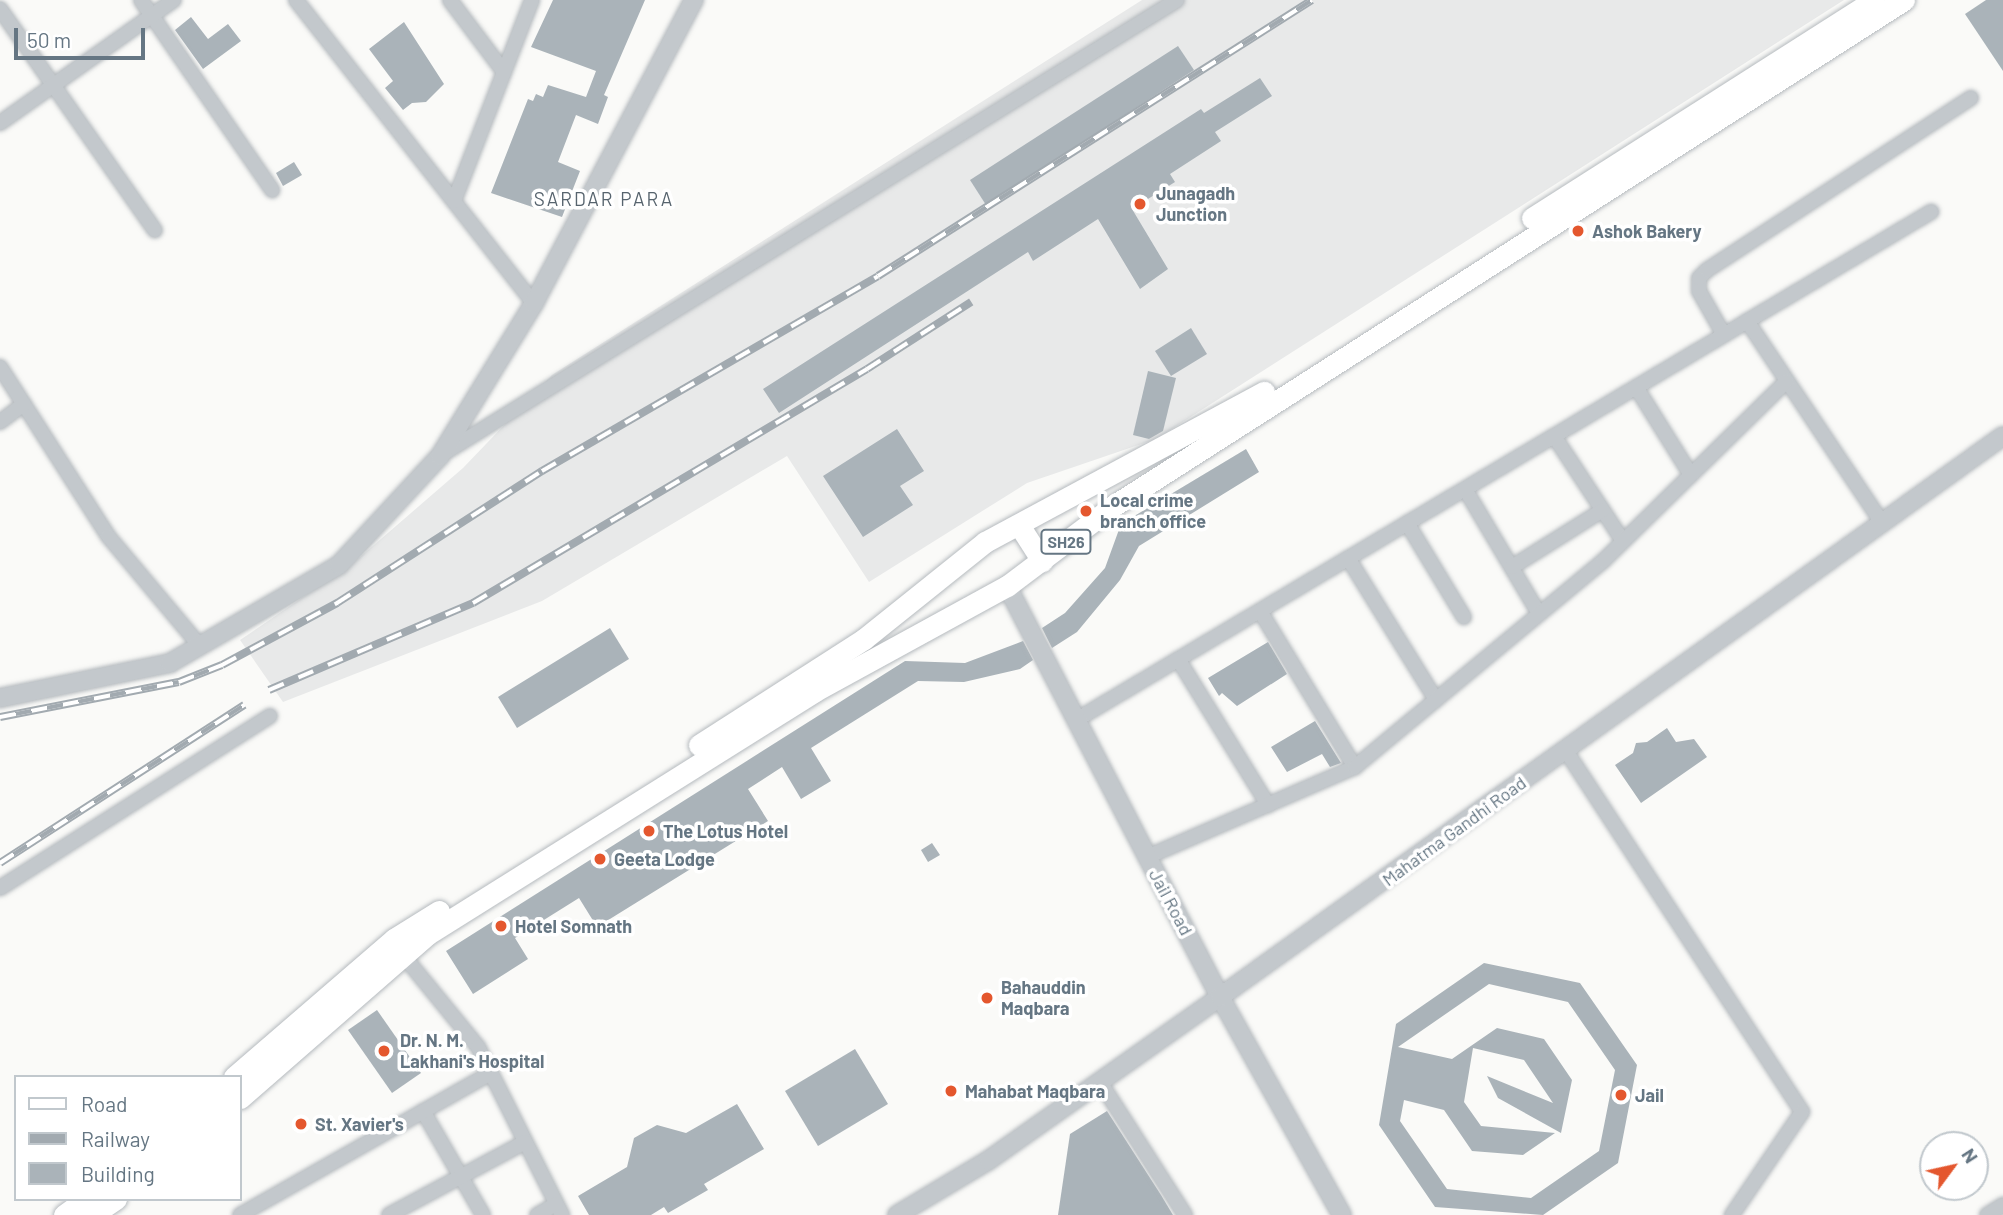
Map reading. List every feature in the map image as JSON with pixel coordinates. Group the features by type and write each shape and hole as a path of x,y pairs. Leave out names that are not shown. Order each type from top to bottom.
{"main road":[{"name":"SH26","path":"236,1075 394,939 864,639 985,542 1273,387 1874,0"},
{"name":"SH26","path":"242,1095 428,934 683,771 942,620 1007,586 1112,506 1381,331 1904,0"},
{"path":"1019,525 1042,561"},
{"path":"924,591 942,620"},
{"path":"64,1215 83,1201"},
{"path":"92,1215 113,1201"}],"street":[{"path":"141,0 272,190"},
{"path":"0,123 174,0"},
{"path":"296,0 534,303"},
{"path":"450,0 504,72"},
{"path":"454,201 532,0"},
{"path":"0,698 170,663 339,565 440,456 534,303 694,0"},
{"path":"440,456 1177,0"},
{"path":"0,9 155,230"},
{"path":"1724,335 1699,291 1699,278 1707,270 1971,98"},
{"path":"1076,720 1931,212"},
{"path":"1747,321 1882,523"},
{"path":"0,367 108,536 200,646"},
{"path":"1147,857 1355,767 1623,541 1787,381"},
{"path":"1636,387 1691,475"},
{"path":"0,422 24,404"},
{"path":"1554,436 1623,541"},
{"name":"Mahatma Gandhi Road","path":"897,1215 989,1160 1100,1082 2003,436"},
{"path":"1465,489 1538,612"},
{"path":"1512,567 1603,510"},
{"path":"1408,523 1464,617"},
{"path":"1348,558 1436,700"},
{"name":"Jail Road","path":"1007,586 1220,997 1342,1215"},
{"path":"1260,611 1355,767"},
{"path":"1178,659 1268,805"},
{"path":"0,888 270,716"},
{"path":"1566,751 1797,1098 1802,1112 1798,1121 1732,1215"},
{"path":"403,955 478,1047 559,1210 537,1215"},
{"path":"240,1215 491,1073"},
{"path":"1100,1082 1185,1215"},
{"path":"423,1111 483,1215"},
{"path":"389,1215 525,1142"},
{"path":"1987,1215 2003,1205"}],"shaded area":[{"path":"1142,0 1844,0 1156,439 1027,483 869,582 787,456 542,601 283,702 240,640 352,564 463,468 552,375"}],"building":[{"path":"553,0 645,0 604,95 608,97 598,124 576,115 558,162 580,171 562,217 491,193 528,99 533,101 536,94 543,97 548,85 586,97 596,71 531,47"},
{"path":"1986,0 2003,0 2003,71 1965,14"},
{"path":"191,17 208,39 228,24 241,41 203,69 175,30"},
{"path":"404,22 444,84 426,102 412,103 403,110 385,88 393,81 369,49"},
{"path":"1178,46 1194,70 986,205 970,180"},
{"path":"1260,78 1272,96 1215,132 1221,141 1170,174 1175,182 1132,209 1168,269 1140,289 1098,219 1033,261 1028,252 779,413 763,389 1201,109 1204,113"},
{"path":"294,162 302,175 283,186 276,173"},
{"path":"1191,328 1207,354 1171,376 1155,351"},
{"path":"1148,371 1176,378 1163,431 1149,439 1133,435"},
{"path":"897,429 924,471 900,486 913,505 863,537 823,476"},
{"path":"1246,449 1259,472 1139,546 1120,580 1077,632 1052,648 1042,628 1065,613 1105,568 1121,524"},
{"path":"610,628 629,659 517,728 498,697"},
{"path":"1023,641 1033,660 1020,669 964,682 918,681 811,748 831,781 801,799 782,767 748,789 768,821 597,927 579,898 515,938 528,959 473,994 446,951 905,661 965,663"},
{"path":"1268,642 1287,674 1237,706 1222,693 1219,696 1208,678"},
{"path":"1315,721 1341,763 1330,767 1322,754 1287,772 1271,747"},
{"path":"1667,728 1676,742 1694,739 1707,757 1641,803 1615,765 1633,753 1636,743 1647,742"},
{"path":"932,843 940,855 928,862 921,850"},
{"path":"1484,963 1580,983 1637,1065 1618,1163 1543,1215 1435,1207 1379,1125 1396,1024","holes":["1489,984 1568,1002 1615,1070 1599,1151 1531,1198 1447,1189 1400,1121 1404,1100 1444,1110 1472,1151 1523,1155 1555,1133 1481,1126 1464,1102 1473,1048 1524,1060 1553,1103 1487,1076 1498,1098 1561,1133 1572,1080 1544,1039 1497,1028 1452,1059 1398,1047"]},
{"path":"377,1010 421,1073 392,1093 348,1030"},
{"path":"855,1049 888,1104 818,1146 785,1091"},
{"path":"737,1104 764,1149 704,1184 708,1190 668,1213 664,1207 651,1215 589,1215 578,1196 627,1167 634,1138 657,1125 686,1133"},
{"path":"1107,1111 1173,1215 1058,1215 1070,1134"}],"railway":[{"path":"0,717 179,682 222,665 337,603 542,471 878,276 1312,0"},
{"path":"269,690 473,603 867,369 971,302"},
{"path":"0,863 244,705"}],"place":[{"name":"Junagadh Junction","path":"1140,204"},
{"name":"Ashok Bakery","path":"1578,231"},
{"name":"Local crime branch office","path":"1086,511"},
{"name":"The Lotus Hotel","path":"649,831"},
{"name":"Geeta Lodge","path":"600,859"},
{"name":"Hotel Somnath","path":"501,926"},
{"name":"Bahauddin Maqbara","path":"987,998"},
{"name":"Dr. N. M. Lakhani's Hospital","path":"384,1051"},
{"name":"Mahabat Maqbara","path":"951,1091"},
{"name":"Jail","path":"1621,1095"},
{"name":"St. Xavier's","path":"301,1124"}],"district":[{"name":"SARDAR PARA","path":"604,199"}]}
